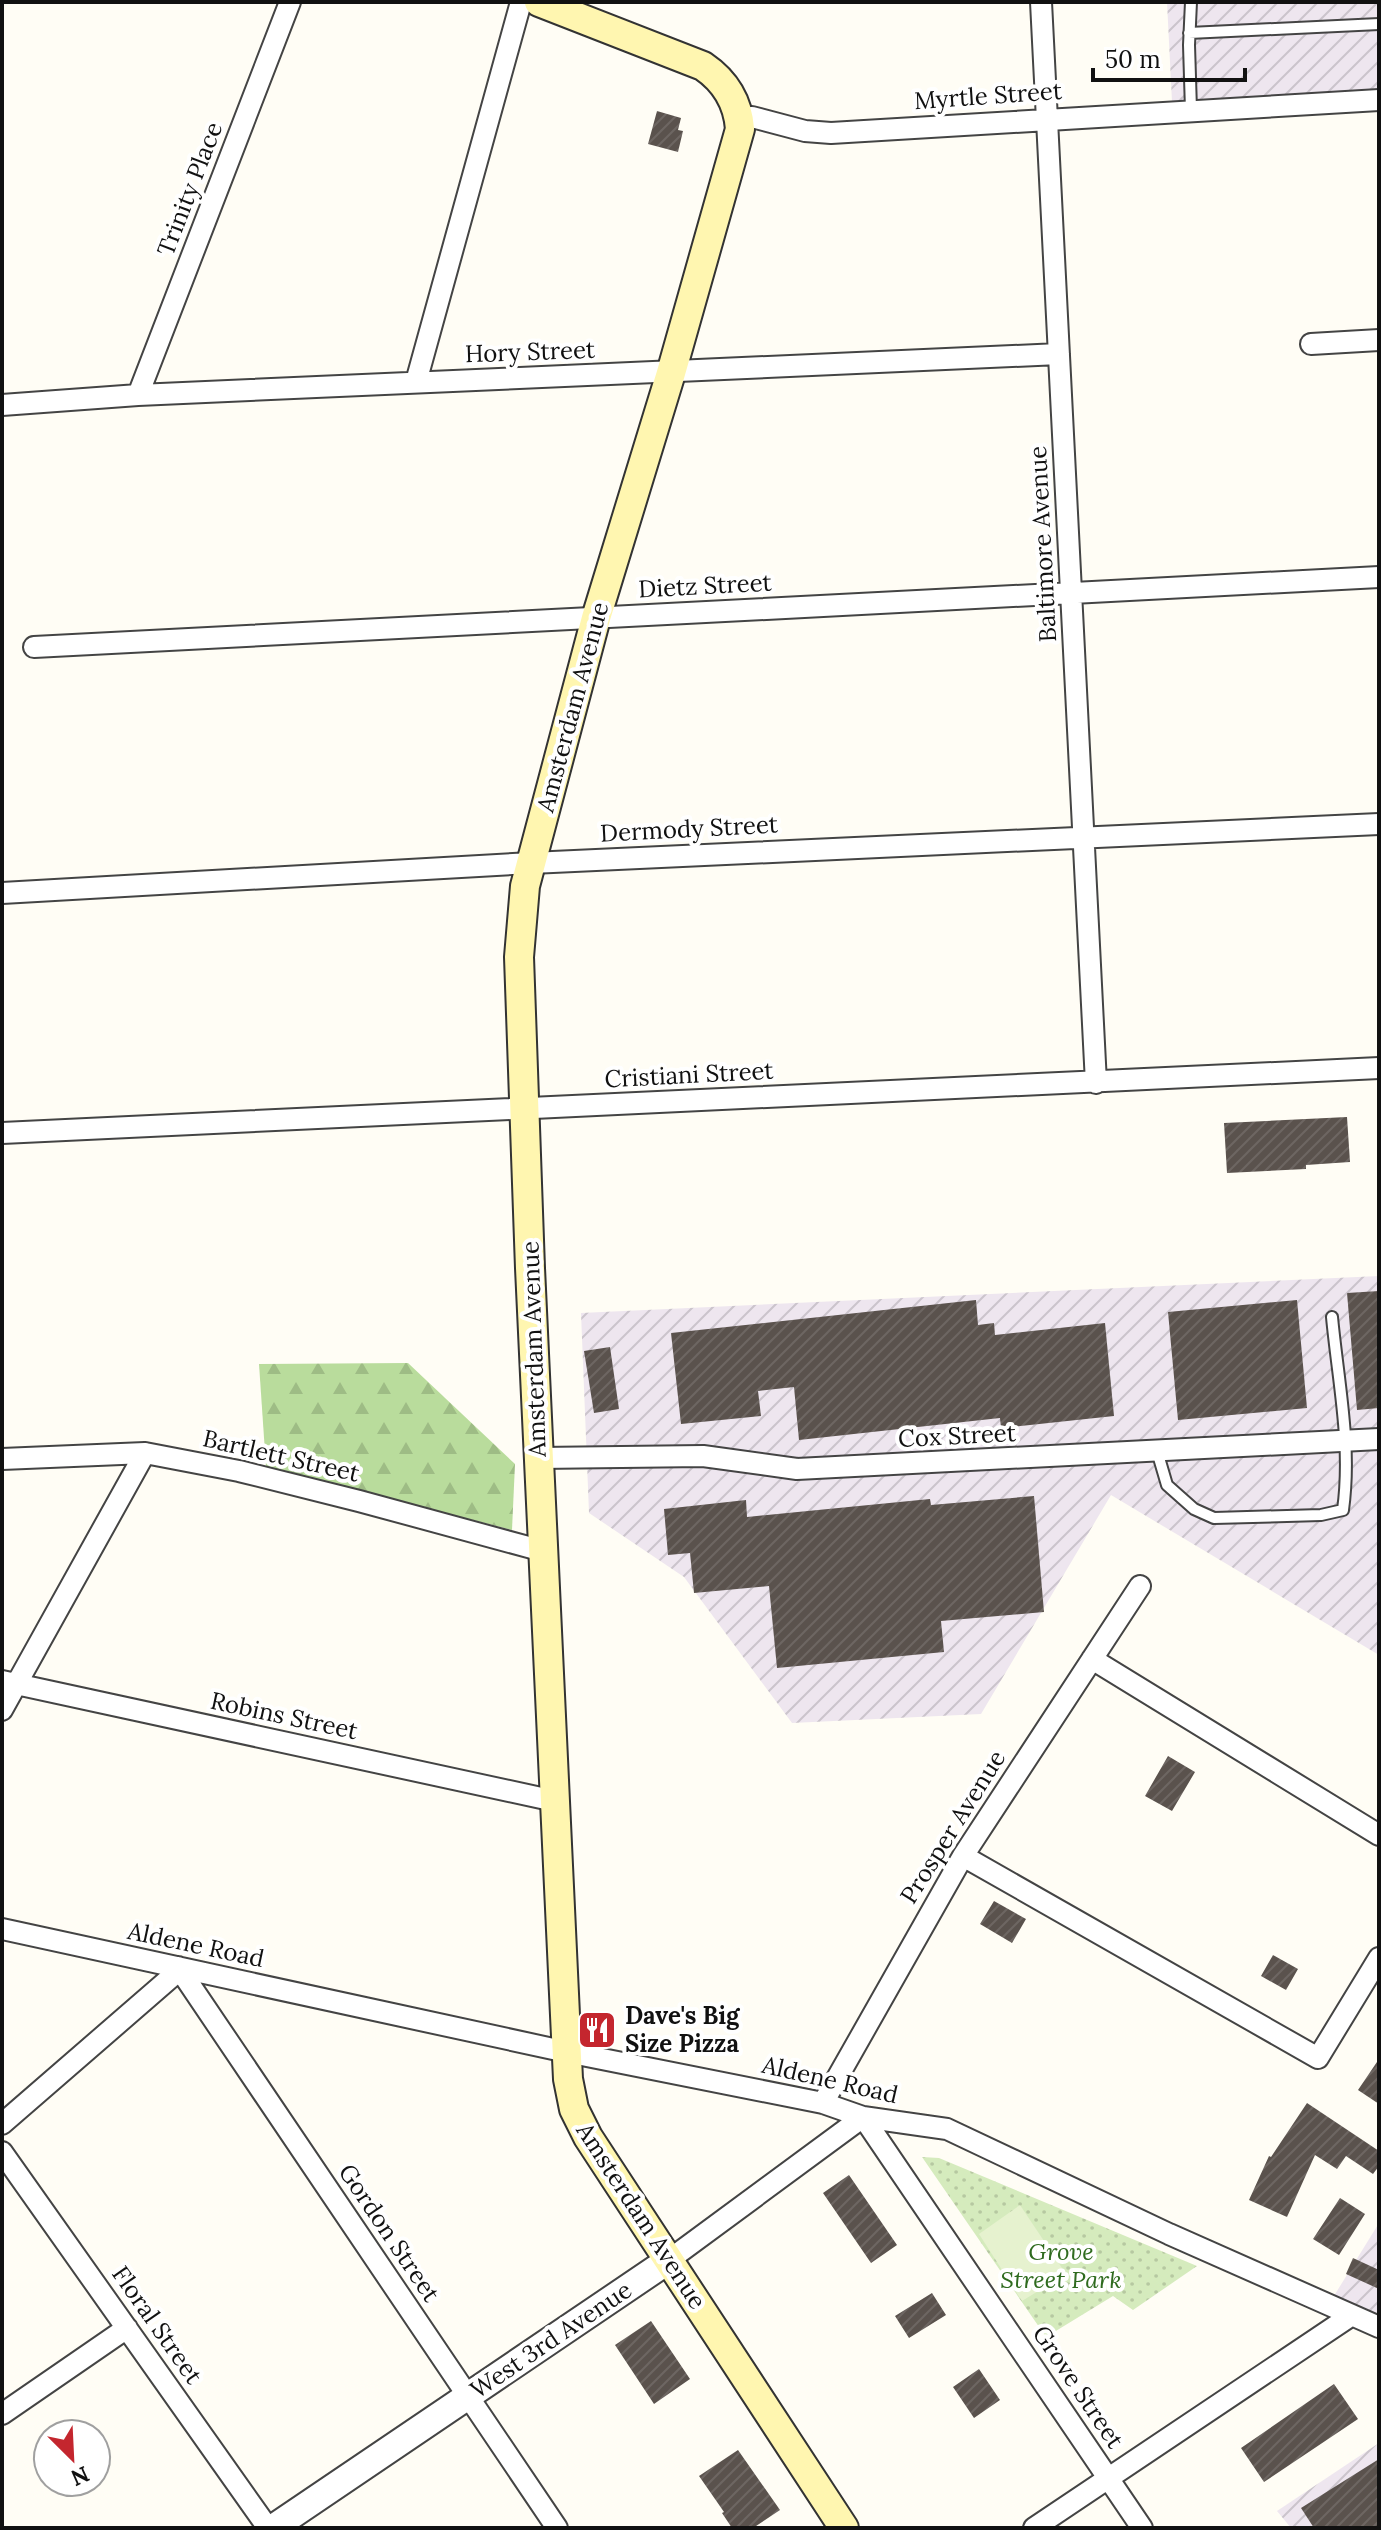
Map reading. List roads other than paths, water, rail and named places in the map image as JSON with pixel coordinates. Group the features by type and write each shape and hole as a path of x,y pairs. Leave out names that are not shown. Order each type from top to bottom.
{"main road":[{"path":"539,2 703,66 725,85 739,118"},
{"name":"Amsterdam Avenue","path":"739,118 738,139 596,618 525,886 519,957 543,1551 568,2079 574,2109 588,2137 844,2528"}],"street":[{"name":"Trinity Place","path":"138,395 290,2"},
{"path":"416,382 521,2"},
{"name":"Baltimore Avenue","path":"1041,2 1096,1083"},
{"name":"Myrtle Street","path":"739,118 759,118 818,133 1379,100"},
{"path":"1311,344 1379,340"},
{"name":"Hory Street","path":"2,405 138,395 1059,354"},
{"name":"Dietz Street","path":"34,647 1379,577"},
{"name":"Dermody Street","path":"2,893 531,863 1379,824"},
{"name":"Cristiani Street","path":"2,1133 1379,1068"},
{"name":"Cox Street","path":"539,1458 703,1456 797,1469 1379,1439"},
{"path":"2,1710 9,1682 145,1453"},
{"name":"Bartlett Street","path":"2,1459 145,1453 264,1477 543,1551"},
{"name":"Prosper Avenue","path":"823,2103 963,1856 1140,1586"},
{"path":"1092,1659 1379,1835"},
{"name":"Robins Street","path":"9,1682 555,1801"},
{"path":"963,1856 1318,2058 1379,1958"},
{"name":"Aldene Road","path":"2,1929 567,2052 823,2103 863,2117 947,2129 1169,2234 1379,2327"},
{"path":"2,2124 176,1973 178,1967"},
{"name":"Gordon Street","path":"178,1967 557,2528"},
{"name":"West 3rd Avenue","path":"271,2528 669,2260 863,2117"},
{"name":"Grove Street","path":"863,2117 1142,2528"},
{"name":"Floral Street","path":"2,2152 271,2528"},
{"path":"1034,2528 1352,2315"},
{"path":"2,2414 127,2328"}],"lane":[{"path":"1191,2 1191,110"},
{"path":"1189,33 1379,24"},
{"path":"1157,1451 1167,1485 1194,1509 1214,1518 1321,1515 1343,1510 1347,1482 1346,1441 1332,1317"}],"place":[{"name":"Dave's Big Size Pizza","path":"597,2030"}],"park label":[{"name":"Grove Street Park","path":"1061,2266"}]}
